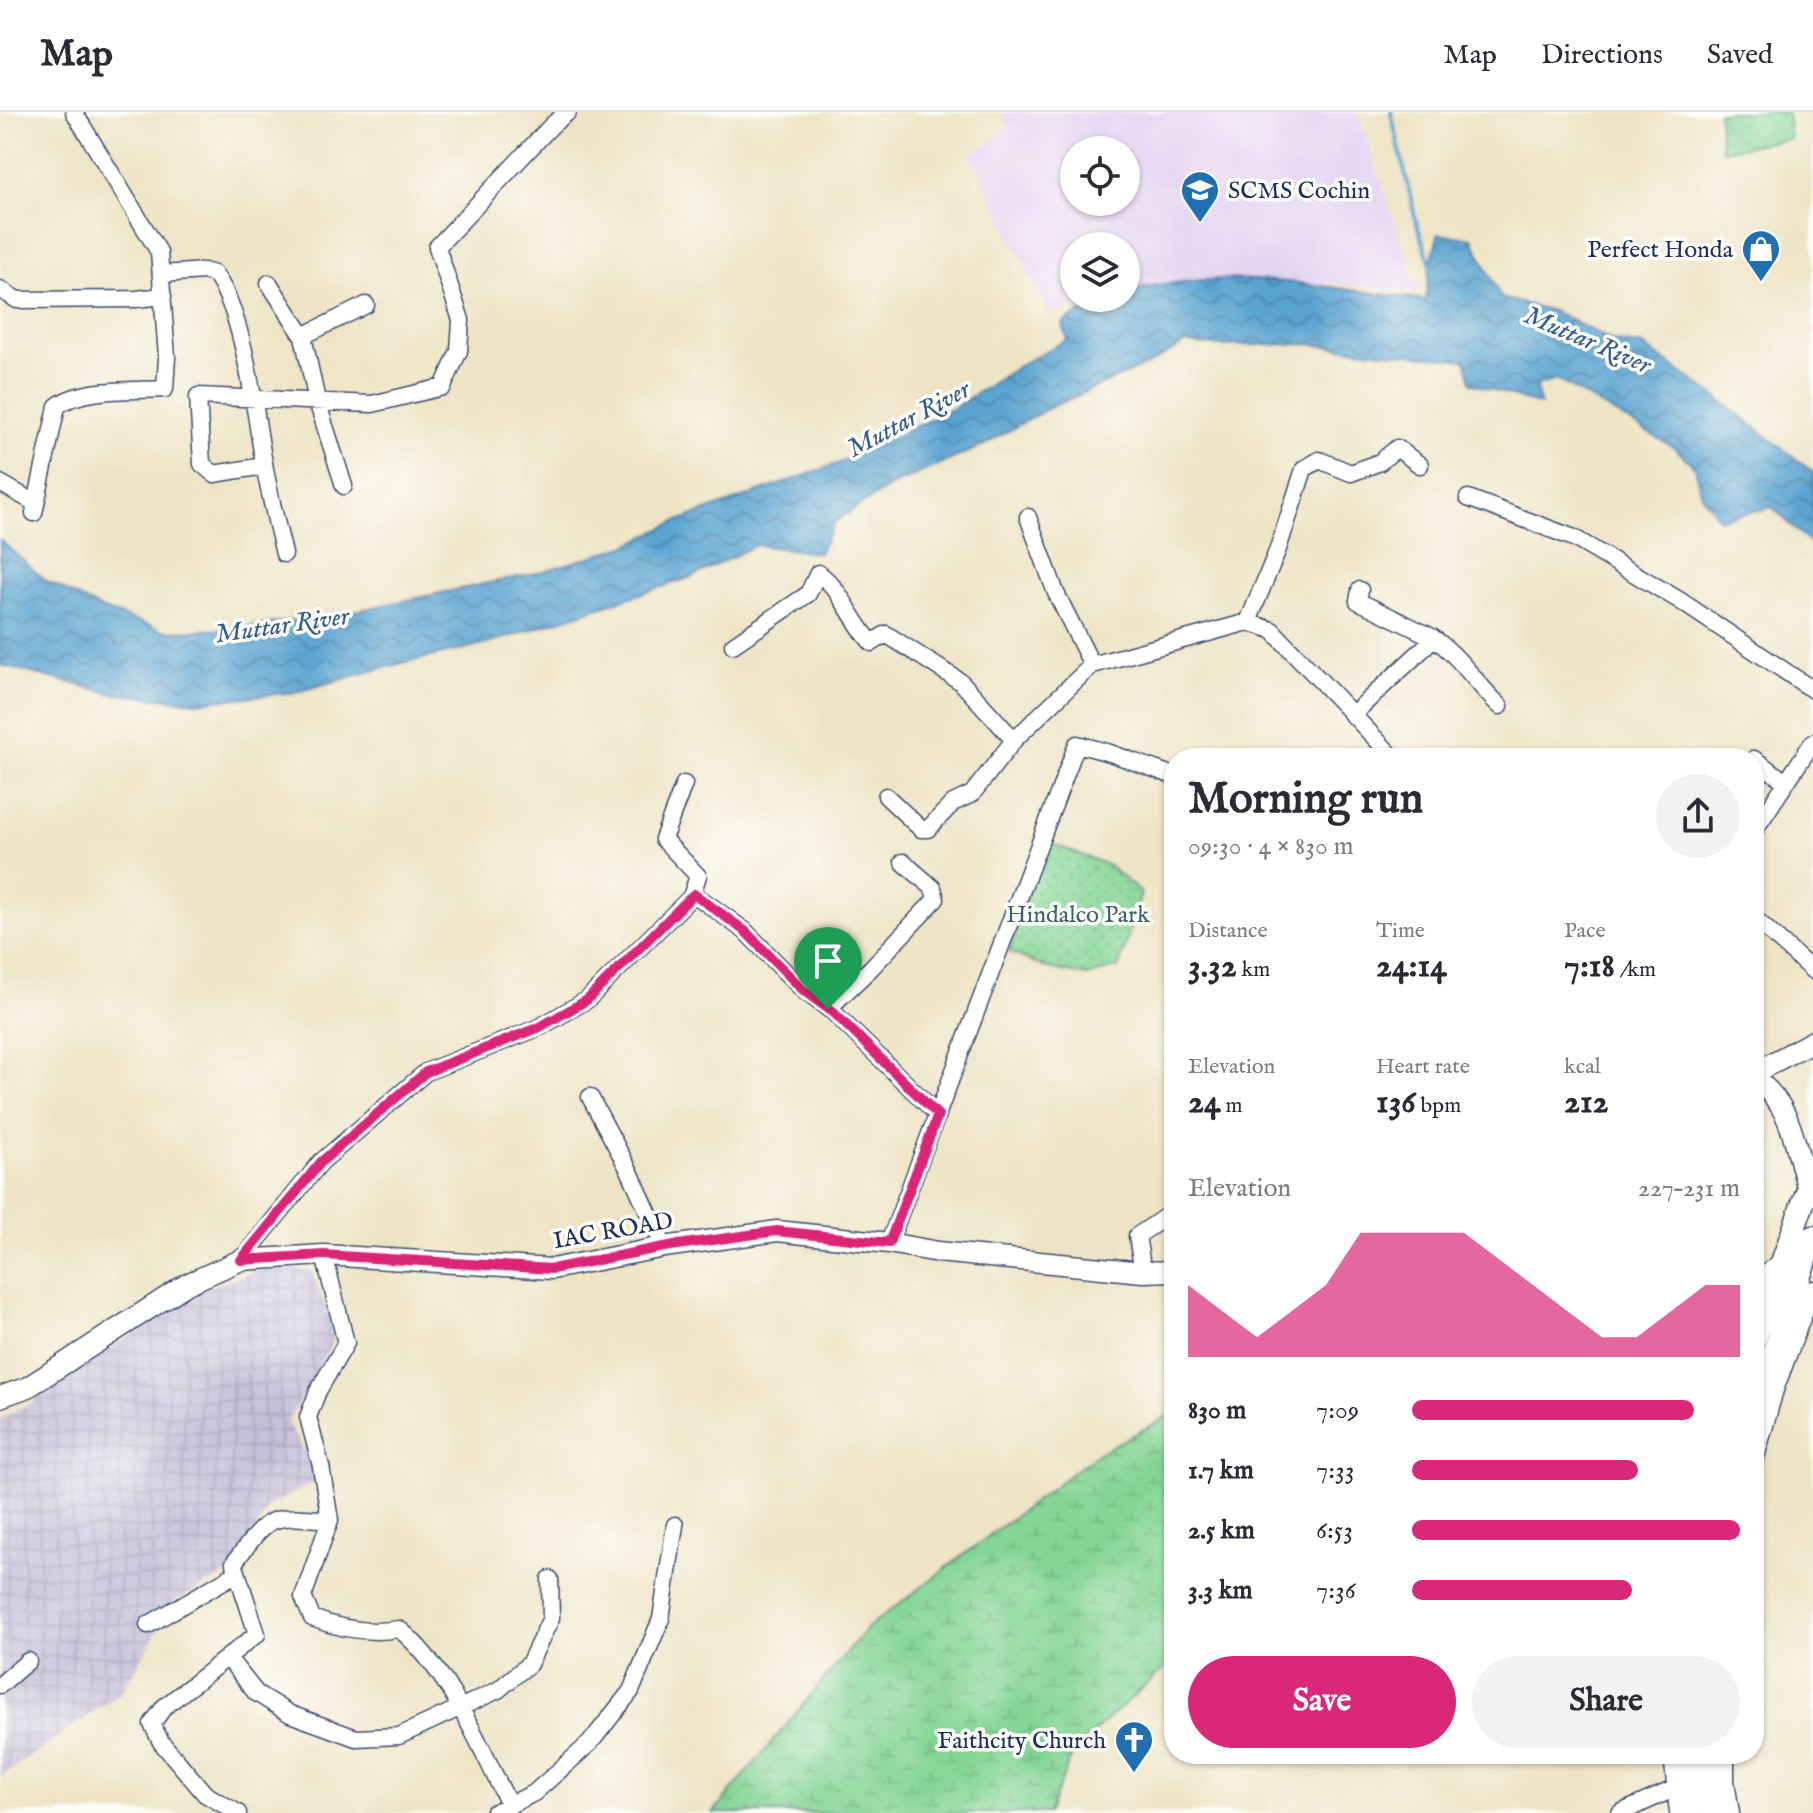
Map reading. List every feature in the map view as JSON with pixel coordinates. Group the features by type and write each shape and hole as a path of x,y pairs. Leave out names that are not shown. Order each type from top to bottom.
{"highway":[{"path":"1764,1313 1811,1182"},
{"path":"1764,1381 1813,1237"},
{"path":"1690,1764 1693,1813"},
{"path":"1712,1764 1715,1813"}],"main road":[{"path":"1764,1069 1813,1041"},
{"path":"1764,1084 1789,1119 1811,1182"},
{"name":"IAC ROAD","path":"0,1397 28,1387 187,1284 241,1260 324,1255 552,1269 664,1247 777,1231 889,1243 938,1252 1143,1272 1164,1271"}],"street":[{"path":"0,483 35,508 57,406 87,394 165,389 167,357 159,252 74,112"},
{"path":"264,466 214,474 202,464 198,396 372,404 443,387 459,351 461,320 437,247 552,125 568,112"},
{"path":"162,274 204,271 214,274 220,281 231,307 254,400 264,466 284,554"},
{"path":"269,283 303,336 317,401 344,486"},
{"path":"0,289 17,300 163,296"},
{"path":"303,336 366,305"},
{"path":"1248,622 1278,549 1304,469 1319,460 1351,473 1380,462 1397,448 1420,465"},
{"path":"1468,498 1574,538 1679,600 1813,690"},
{"path":"1028,517 1056,593 1092,665"},
{"path":"733,645 808,594 818,573 832,582 861,631 872,643 886,634 961,682 1014,740"},
{"path":"1360,590 1358,601 1449,648 1500,706"},
{"path":"886,796 921,829 928,829 953,803 972,794 1014,740 1092,665 1248,622 1272,630 1384,748"},
{"path":"1352,715 1432,637"},
{"path":"1764,816 1813,742"},
{"path":"889,1243 1077,744 1164,772"},
{"path":"1764,766 1786,782"},
{"path":"241,1260 321,1162 426,1072 540,1027 587,1000 694,894 698,876 663,839 684,784"},
{"path":"828,1009 936,899 933,888 903,862"},
{"path":"694,894 745,931 804,991 828,1009 938,1115"},
{"path":"1764,927 1813,971"},
{"path":"590,1097 630,1172 664,1247"},
{"path":"1143,1272 1137,1236 1164,1218"},
{"path":"324,1255 346,1343 318,1391 308,1417 321,1466 330,1520 303,1597 312,1618 332,1626 377,1633 399,1629 420,1646 461,1709 510,1806"},
{"path":"1764,1275 1783,1261"},
{"path":"1764,1429 1775,1390 1813,1289"},
{"path":"238,1813 205,1794 161,1742 152,1724 164,1707 257,1634 234,1563 264,1523 290,1516 330,1520"},
{"path":"493,1813 534,1793 590,1743 631,1691 661,1619 675,1525"},
{"path":"148,1625 237,1573"},
{"path":"228,1658 256,1693 290,1714 356,1738 399,1736 498,1690 529,1664 551,1618 550,1579"},
{"path":"0,1685 28,1661"},
{"path":"1673,1764 1678,1813"},
{"path":"1726,1764 1731,1813"},
{"path":"1620,1813 1676,1788"}],"shaded area":[{"name":"SCMS Cochin","path":"1002,112 1358,112 1418,292 1331,283 1140,293 1140,232 1060,232 1060,311 1049,314 971,155 1010,127"},
{"path":"271,1266 311,1271 337,1334 287,1422 321,1478 268,1507 237,1568 174,1602 121,1693 0,1777 0,1419 31,1403 193,1293"}],"green space":[{"path":"1718,112 1787,112 1790,139 1722,150"},
{"name":"Hindalco Park","path":"1045,841 1108,865 1141,893 1119,967 1087,976 1044,967 1009,952"},
{"path":"1164,1418 1164,1669 1074,1750 1048,1813 713,1813 867,1628 1097,1454"}],"water":[{"name":"Muttar River","path":"1438,234 1472,238 1501,298 1553,311 1612,341 1643,346 1707,390 1813,472 1813,546 1772,507 1719,519 1702,495 1695,467 1676,449 1557,380 1536,386 1540,405 1471,383 1466,360 1306,344 1220,346 1186,343 1149,364 1047,409 982,446 890,486 835,522 819,553 756,545 692,577 487,644 390,666 297,692 196,702 110,693 0,665 0,540 45,580 101,609 166,631 234,629 355,611 541,572 625,546 678,521 842,462 954,408 1023,363 1067,340 1063,323 1082,312 1140,312 1140,288 1205,280 1268,280 1426,300"}],"waterway":[{"path":"1391,112 1416,221 1432,268"}],"place":[{"name":"SCMS Cochin","path":"1200,224"},
{"name":"Perfect Honda","path":"1761,283"},
{"name":"Faithcity Church","path":"1134,1774"}],"route":[{"path":"694,894 745,931 804,991 828,1009 938,1115 889,1243 777,1231 664,1247 552,1269 324,1255 241,1260 321,1162 426,1072 540,1027 587,1000 694,894"}]}
